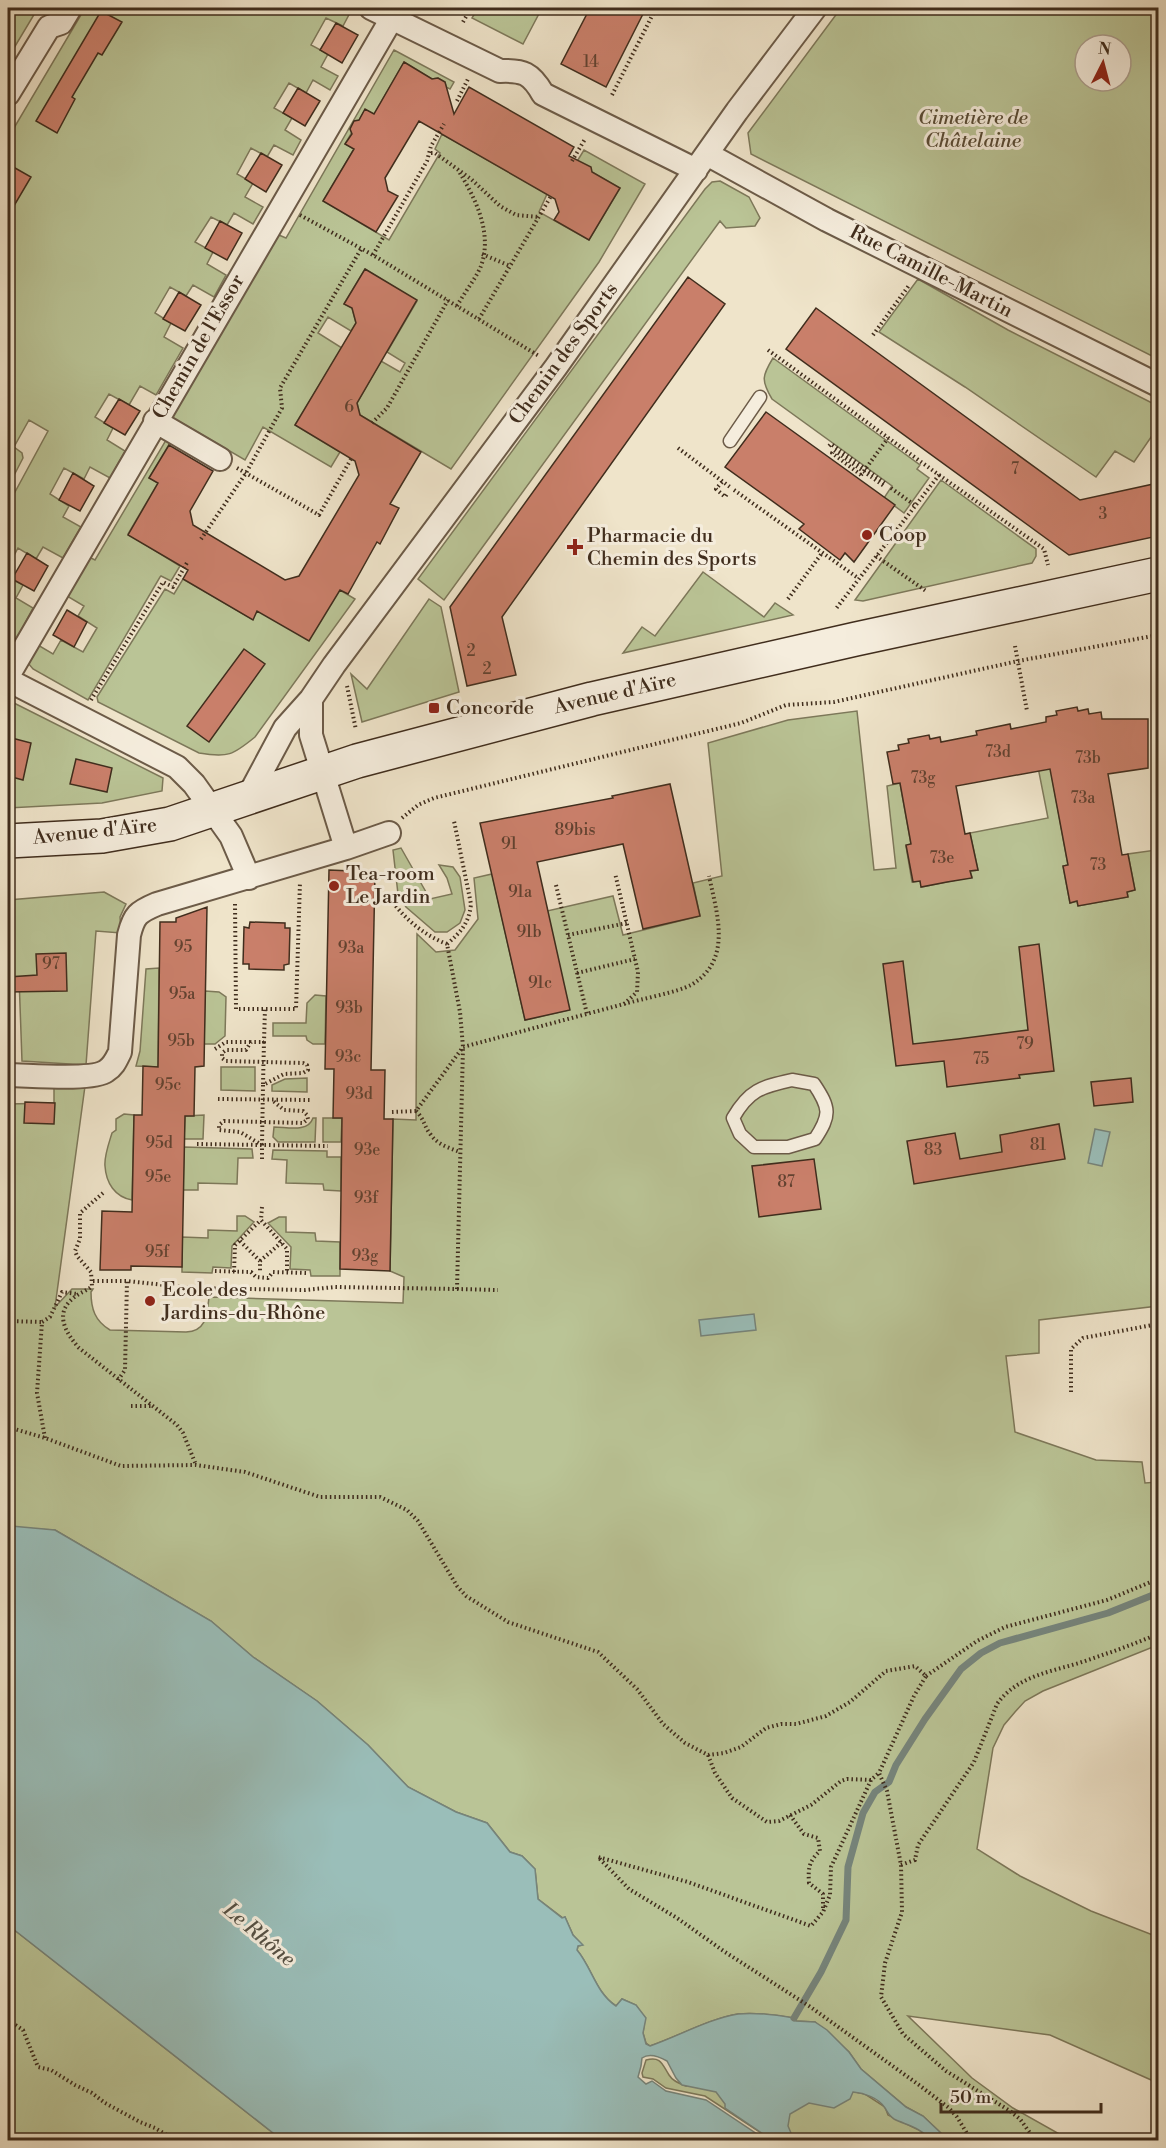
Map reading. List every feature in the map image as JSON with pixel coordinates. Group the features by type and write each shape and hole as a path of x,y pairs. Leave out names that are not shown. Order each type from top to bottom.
{"main road":[{"name":"Avenue d'Aïre","path":"8,841 119,834 173,823 322,772 398,749 592,699 1158,574"}],"street":[{"path":"8,94 49,27 61,23 70,8"},
{"name":"Rue Camille-Martin","path":"371,8 500,71 518,70 534,79 543,94 701,162 827,220 1158,385"},
{"name":"Chemin des Sports","path":"247,799 285,728 311,699 556,367 736,111 815,8"},
{"name":"Chemin de l'Essor","path":"8,678 154,421 392,18"},
{"path":"154,421 220,459"},
{"path":"8,678 177,767 194,784 231,836 240,880"},
{"path":"311,699 311,735 346,848"},
{"path":"8,1075 86,1076 104,1073 114,1065 120,1052 129,935 133,920 140,912 157,904 389,833"}],"lane":[{"path":"730,441 760,397"},
{"path":"792,1080 814,1084 826,1102 826,1122 815,1139 788,1147 754,1147 740,1134 733,1118 742,1102 763,1087 792,1080"}],"path":[{"path":"463,22 471,8"},
{"path":"612,95 656,8"},
{"path":"373,255 431,153 431,146 444,124"},
{"path":"431,153 435,153 471,179 500,206 516,215 539,217"},
{"path":"457,306 481,266 484,242 481,216 472,193 458,170"},
{"path":"478,319 551,196"},
{"path":"282,204 373,255 540,356"},
{"path":"201,539 246,472 282,408 280,388 361,249"},
{"path":"482,254 510,266"},
{"path":"873,335 916,276"},
{"path":"372,423 387,408 448,300"},
{"path":"768,350 1044,549 1048,566"},
{"path":"829,446 831,444 865,469 885,485 834,450 832,453 861,475 865,469 888,438"},
{"path":"678,448 858,579"},
{"path":"220,459 319,515 351,459"},
{"path":"835,610 939,475"},
{"path":"722,482 716,489 725,497 727,494"},
{"path":"891,488 916,506"},
{"path":"788,599 822,553"},
{"path":"876,556 926,591"},
{"path":"89,703 163,582 173,587 188,561"},
{"path":"154,586 159,589"},
{"path":"389,833 418,805 434,798 741,723 786,705 845,700 1018,662 1158,635"},
{"path":"1015,646 1027,711"},
{"path":"347,684 356,730"},
{"path":"447,944 467,924 471,904 454,821"},
{"path":"615,873 638,972 637,992 624,1004"},
{"path":"240,880 235,895 236,1009 296,1009 300,874"},
{"path":"416,1111 463,1047 690,986 709,970 718,949 720,927 709,876"},
{"path":"556,885 587,1014"},
{"path":"388,895 398,911 434,939 447,944"},
{"path":"568,935 627,922"},
{"path":"447,944 460,1012 463,1047 457,1289"},
{"path":"577,973 635,959"},
{"path":"262,1159 265,1008"},
{"path":"215,1049 226,1042 264,1042"},
{"path":"251,1042 246,1050 226,1050 222,1053 222,1058 226,1061 303,1062 307,1065 308,1070 303,1073 284,1074 263,1084"},
{"path":"218,1099 310,1100"},
{"path":"262,1145 240,1132 219,1130 219,1125 224,1121 303,1123 308,1119 303,1111 285,1110 272,1100"},
{"path":"392,1112 416,1111 424,1119 431,1135 444,1146 460,1152"},
{"path":"197,1144 328,1146"},
{"path":"103,1193 80,1213 80,1239 75,1251 77,1257 91,1272 93,1281 92,1286 77,1294 67,1305 63,1315 64,1328 79,1348 177,1425 183,1433 196,1465"},
{"path":"234,1272 235,1245 261,1220 262,1208"},
{"path":"261,1220 287,1248 287,1273"},
{"path":"240,1241 260,1261 260,1271"},
{"path":"260,1261 282,1242"},
{"path":"215,1271 251,1272 256,1277 268,1278 273,1272 306,1273"},
{"path":"93,1281 127,1281 192,1288 305,1290 336,1287 498,1290"},
{"path":"118,1380 125,1370 127,1281"},
{"path":"8,1321 42,1322 50,1317 62,1292 77,1294"},
{"path":"42,1322 37,1393 45,1438"},
{"path":"1071,1392 1071,1350 1083,1338 1158,1323"},
{"path":"131,1406 150,1406"},
{"path":"8,1428 45,1438 121,1466 196,1465 245,1472 320,1497 380,1497 407,1510 418,1521 457,1586 466,1596 508,1622 598,1652 637,1689 663,1724 685,1743 708,1755 724,1753 741,1747 766,1728 781,1724 796,1725 826,1716 850,1702 886,1671 915,1666 926,1676"},
{"path":"971,2140 949,2108 809,2006 677,1918 628,1889 598,1857 688,1882 811,1926 824,1912 830,1895 831,1868 871,1780 879,1773 914,1696 926,1676 977,1641 1005,1627 1107,1600 1158,1579"},
{"path":"901,1865 915,1860 918,1845 974,1762 1002,1696 1016,1685 1042,1673 1087,1660 1158,1634"},
{"path":"708,1755 715,1773 732,1798 767,1822 779,1821 811,1805 841,1781 871,1780"},
{"path":"879,1773 887,1791 901,1865 902,1912 885,1963 881,1997 903,2034 946,2071 1016,2115 1035,2140"},
{"path":"790,1815 804,1834 818,1838 820,1851 811,1859 808,1870 809,1883 823,1894 824,1912"},
{"path":"8,1989 13,1995 8,2005"},
{"path":"8,2020 23,2030 38,2067 51,2070 93,2093 105,2103 176,2140"}],"green space":[{"path":"8,8 38,8 8,58"},
{"path":"85,8 352,9 343,26 326,18 311,45 328,54 321,67 338,76 330,90 313,80 306,93 289,83 274,108 292,118 285,130 301,140 293,155 274,145 267,157 251,148 237,174 253,183 245,197 263,207 253,224 234,213 227,225 211,217 195,242 213,252 207,264 226,275 214,297 193,285 186,296 170,287 155,313 171,323 164,337 183,348 156,395 140,386 129,405 109,394 95,417 113,428 107,440 125,451 110,478 90,467 84,479 64,468 50,494 69,506 63,517 81,527 63,558 43,547 36,559 18,548 8,567 8,505 48,431 29,420 14,447 22,453 23,458 8,487 8,138"},
{"path":"478,8 542,8 523,44 472,18"},
{"name":"Cimetière de Châtelaine","path":"841,8 1158,8 1158,359 751,154 748,133"},
{"path":"394,50 454,82 450,89 446,87 445,82 438,78 432,79 404,62 374,114 365,110 345,144 354,149 323,201 389,240 440,153 435,149 442,134 547,194 539,212 589,240 620,188 576,163 584,150 645,184 599,262 451,469 360,415 357,403 381,361 400,372 405,363 387,352 417,301 365,269 344,304 352,308 356,323 351,331 328,317 318,333 342,348 295,425 340,452 331,467 263,427 245,460 168,415 274,233 286,238"},
{"path":"720,181 749,197 760,218 755,226 726,228 720,221 444,600 418,579 705,189 712,182"},
{"path":"918,279 1008,330 1158,406 1158,427 1134,462 1115,451 1096,477 965,387 879,332"},
{"path":"773,358 920,465 917,469 929,478 904,513 884,498 892,486 772,399 764,378"},
{"path":"166,440 170,443 149,478 158,483 128,534 180,566 171,581 160,577 88,700 33,669 28,663 38,645 53,654 61,640 83,652 97,628 78,616 84,606 67,596 89,557 95,560"},
{"path":"941,480 1036,549 1036,556 1032,563 863,601 855,600"},
{"path":"703,572 764,617 775,603 793,615 623,653 642,627 655,636"},
{"path":"8,577 23,585 16,598 33,608 8,655"},
{"path":"183,579 252,619 257,611 340,590 355,599 255,737 230,754 199,753 98,702 97,697 165,589 174,594"},
{"path":"429,599 441,607 459,692 362,722 351,674 367,689"},
{"path":"8,700 163,778 162,791 102,803 8,808"},
{"path":"857,711 874,870 896,868 887,786 900,783 911,844 906,846 912,882 920,881 922,887 972,877 970,871 978,870 970,833 1048,818 1036,757 1048,755 1068,865 1063,866 1070,903 1077,901 1078,906 1128,897 1127,892 1135,890 1128,854 1156,850 1156,882 1158,883 1158,1306 1039,1320 1039,1353 1006,1356 1015,1432 1096,1460 1142,1462 1145,1483 1158,1482 1158,1645 1043,1691 1025,1701 1015,1712 1004,1725 993,1748 977,1849 1020,1876 1091,1911 1158,1937 1158,2083 1050,2035 908,2016 972,2078 1013,2108 1070,2140 943,2140 943,2135 923,2116 906,2107 861,2069 849,2052 815,2022 796,2021 794,2018 766,2014 738,2014 705,2024 650,2046 646,2043 643,2033 645,2018 636,2005 622,1999 616,2006 609,2001 577,1950 578,1946 582,1945 573,1935 565,1917 563,1918 538,1899 535,1869 522,1856 510,1852 487,1823 456,1812 408,1787 368,1745 317,1701 253,1657 211,1621 55,1530 8,1528 8,1104 54,1103 54,1086 85,1086 55,1307 72,1289 93,1289 91,1298 95,1314 110,1330 186,1332 193,1331 202,1325 209,1297 403,1303 404,1277 390,1271 393,1119 416,1120 417,934 436,952 455,950 478,919 474,878 492,874 525,1020 569,1010 547,911 613,896 623,935 700,916 693,883 722,876 708,743 788,720"},
{"path":"401,848 430,899 452,894 447,878 439,865 453,867 460,877 465,910 460,923 447,932 435,932 406,907 398,894 393,850"},
{"path":"104,892 126,904 120,917 121,933 96,931 86,1065 22,1061 19,977 8,977 8,900"},
{"path":"159,968 158,1067 136,1066 140,1051 146,969"},
{"path":"205,991 219,992 226,997 225,1036 215,1044 204,1044"},
{"path":"315,995 326,996 325,1044 313,1044 307,1040 306,1036 273,1036 273,1023 306,1023 307,1003"},
{"path":"221,1067 255,1067 255,1091 221,1090"},
{"path":"307,1078 307,1092 272,1091 272,1085 285,1079"},
{"path":"124,1114 134,1115 132,1200 121,1196 112,1188 105,1166 108,1145 112,1133 116,1130 116,1119"},
{"path":"204,1115 203,1139 184,1139 185,1116"},
{"path":"313,1118 316,1118 315,1142 278,1142 273,1137 274,1127 307,1126"},
{"path":"323,1118 342,1118 341,1142 323,1142"},
{"path":"184,1147 252,1149 253,1158 238,1158 237,1184 198,1183 198,1190 183,1190"},
{"path":"273,1150 327,1151 327,1157 341,1157 341,1191 324,1190 323,1184 286,1183 287,1160 272,1159"},
{"path":"237,1216 245,1216 254,1222 232,1246 231,1268 213,1267 212,1273 182,1272 182,1237 208,1238 208,1230 237,1231"},
{"path":"279,1217 286,1217 286,1232 315,1233 316,1241 340,1242 340,1276 311,1276 310,1270 290,1269 291,1247 268,1223"},
{"path":"8,1925 282,2140 8,2140"},
{"path":"680,2055 865,2094 885,2107 888,2115 919,2130 930,2140 772,2140 705,2096 666,2088 653,2079 643,2077 646,2060 655,2059 660,2062 672,2079 686,2086"}],"water":[{"path":"1095,1129 1110,1132 1102,1166 1088,1163"},
{"path":"754,1314 756,1330 701,1336 699,1320"},
{"name":"Le Rhône","path":"11,1526 55,1530 211,1621 253,1657 317,1701 368,1745 408,1787 456,1812 487,1823 510,1852 522,1856 535,1869 538,1899 562,1918 565,1917 573,1935 583,1945 578,1946 577,1950 609,2001 616,2006 622,1999 636,2005 646,2018 643,2033 646,2044 650,2046 727,2016 738,2014 766,2014 794,2018 796,2021 815,2022 827,2030 849,2052 861,2069 906,2107 923,2116 943,2135 943,2140 930,2140 918,2130 892,2118 882,2104 875,2099 853,2092 850,2099 834,2108 809,2103 790,2114 788,2126 794,2140 772,2140 725,2108 725,2104 716,2092 682,2085 667,2061 651,2056 642,2058 638,2077 646,2084 652,2081 666,2091 706,2100 766,2140 282,2140 8,1925 8,1528"}],"building":[{"path":"590,8 646,8 606,87 561,64"},
{"path":"101,11 122,22 102,55 98,53 72,97 75,99 57,133 36,121"},
{"path":"336,23 358,35 342,63 320,50"},
{"path":"404,62 432,79 438,78 445,82 454,114 469,87 574,147 569,156 591,167 592,172 620,188 589,240 554,220 559,212 555,199 419,121 385,178 388,191 398,196 376,232 323,201 354,149 345,144 352,134 350,129 354,121 359,120 365,109 374,114"},
{"path":"298,88 320,101 305,126 283,113"},
{"path":"261,153 282,165 266,192 245,179"},
{"path":"8,164 31,177 8,216"},
{"path":"220,221 242,233 227,260 205,248"},
{"path":"365,269 417,300 357,403 360,415 421,452 390,504 399,508 380,544 377,542 348,594 340,590 309,641 257,611 253,620 183,579 188,570 128,535 158,483 149,478 169,445 213,471 190,511 193,525 285,580 299,576 359,475 355,461 295,425 356,323 352,308 344,304"},
{"path":"688,277 725,304 502,617 516,675 467,686 450,607"},
{"path":"179,292 201,305 185,331 163,319"},
{"path":"816,308 1080,500 1158,483 1158,536 1069,555 786,349"},
{"path":"119,399 140,411 125,435 104,423"},
{"path":"766,412 895,505 854,562 845,553 840,560 799,529 804,524 725,467"},
{"path":"73,473 94,486 80,511 59,500"},
{"path":"27,553 48,566 34,591 12,579"},
{"path":"67,610 87,622 74,647 53,635"},
{"path":"244,649 265,664 209,742 187,726"},
{"path":"1077,707 1078,711 1088,709 1089,714 1101,712 1102,719 1148,719 1148,768 1108,774 1122,855 1128,854 1135,890 1127,892 1128,897 1078,906 1077,901 1070,903 1063,866 1068,865 1050,769 956,786 965,834 970,833 978,870 970,871 972,878 921,887 920,881 913,882 906,845 911,844 900,783 893,784 887,752 899,750 898,745 909,743 908,739 929,735 930,739 940,737 941,742 977,735 976,731 1010,724 1011,729 1046,722 1046,717 1057,715 1056,711"},
{"path":"8,737 31,743 23,780 8,776"},
{"path":"76,759 112,768 107,792 70,784"},
{"path":"670,784 700,916 643,929 623,844 537,862 570,1010 525,1020 480,823 613,798 612,796"},
{"path":"329,870 375,872 371,1070 385,1070 384,1119 393,1119 390,1271 340,1269 342,1118 333,1118 334,1069 325,1069"},
{"path":"207,907 204,1066 195,1067 194,1116 185,1116 182,1267 131,1266 131,1270 100,1270 102,1211 132,1212 134,1115 142,1115 143,1066 158,1067 160,922 176,922 176,918"},
{"path":"250,922 285,923 285,928 290,928 289,964 284,965 284,970 249,969 249,964 243,964 244,927 249,928"},
{"path":"1039,944 1054,1071 1019,1075 1020,1078 947,1087 944,1061 896,1066 883,964 903,961 913,1044 958,1039 1028,1030 1019,947"},
{"path":"66,953 67,991 8,992 8,977 37,975 36,954"},
{"path":"1131,1078 1133,1102 1094,1106 1091,1082"},
{"path":"25,1102 55,1103 54,1124 24,1123"},
{"path":"1059,1124 1065,1159 914,1184 907,1141 955,1133 960,1159 1002,1152 1000,1135"},
{"path":"814,1159 821,1209 759,1217 752,1166"}],"waterway":[{"path":"794,2018 821,1972 846,1920 848,1867 863,1813 875,1792 889,1782 896,1765 925,1719 961,1669 981,1653 1000,1643 1108,1613 1158,1593"}],"place":[{"name":"Coop","path":"867,535"},
{"name":"Pharmacie du Chemin des Sports","path":"575,547"},
{"name":"Concorde","path":"434,708"},
{"name":"Tea-room Le Jardin","path":"334,886"},
{"name":"Ecole des Jardins-du-Rhône","path":"150,1301"}]}
